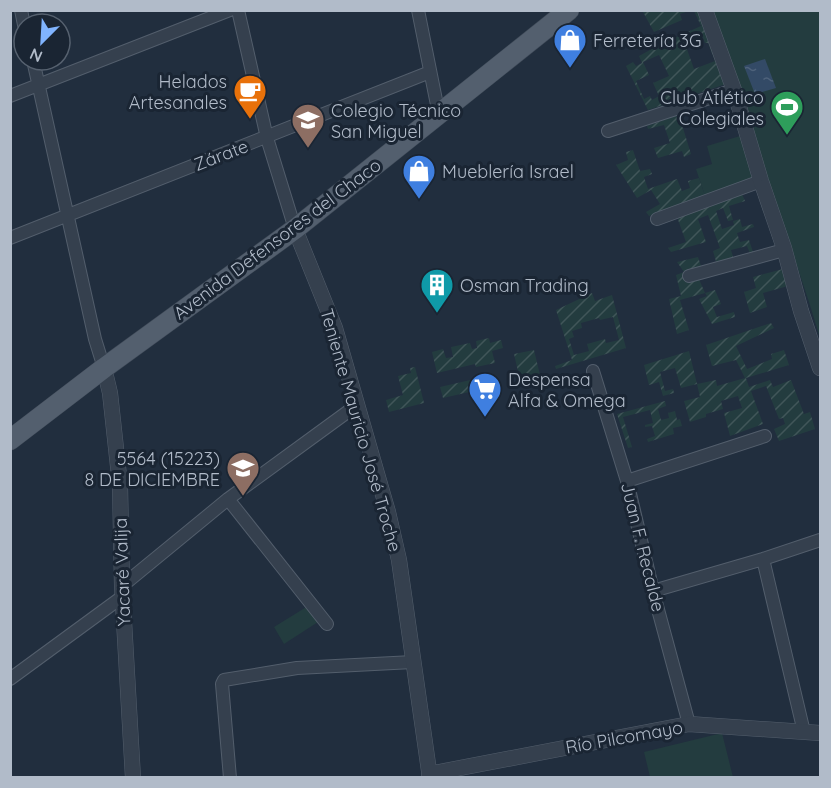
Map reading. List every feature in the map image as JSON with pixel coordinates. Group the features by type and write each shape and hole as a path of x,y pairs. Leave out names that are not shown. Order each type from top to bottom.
{"main road":[{"name":"Avenida Defensores del Chaco","path":"10,440 104,368 295,230 569,10"}],"street":[{"path":"10,96 230,10"},
{"path":"238,10 267,138 295,230"},
{"path":"418,10 440,115"},
{"path":"705,10 734,90 820,368"},
{"path":"36,72 95,339 104,368"},
{"name":"Zárate","path":"10,238 430,72"},
{"path":"608,131 734,90"},
{"path":"657,219 761,181"},
{"name":"Teniente Mauricio José Troche","path":"295,230 335,328 388,512 399,560 430,776"},
{"path":"689,276 784,250"},
{"name":"Yacaré Valija","path":"104,368 110,393 120,485 122,592 133,777"},
{"name":"Juan F. Recalde","path":"593,371 627,482 653,591 689,724"},
{"path":"10,679 122,592 228,500 357,405"},
{"path":"627,482 765,436"},
{"path":"228,500 327,624"},
{"path":"653,591 820,540"},
{"path":"763,559 804,732"},
{"path":"230,777 222,684 224,680 297,668 413,662"},
{"name":"Río Pilcomayo","path":"430,776 689,724 820,733"}],"green space":[{"path":"645,10 689,11 680,14 682,20 654,32 643,12"},
{"path":"694,11 699,11 726,84 648,110 626,66 633,62 636,66 642,63 639,56 701,26","holes":["700,31 715,61 694,69 683,38","659,55 669,76 653,83 659,96 652,100 650,96 644,99 636,81 649,75 643,62"]},
{"name":"Club Atlético Colegiales","path":"712,11 820,11 820,338 809,302"},
{"path":"679,115 691,154 684,157 682,151 658,158 654,148 670,143 664,125 648,129 647,126"},
{"path":"740,136 754,180 705,196 696,169 712,164 707,146"},
{"path":"633,150 640,171 650,169 652,174 644,177 648,189 677,179 682,191 690,188 688,181 699,178 705,196 649,216 646,212 660,204 651,190 637,198 616,165 628,160 626,152"},
{"path":"742,194 745,201 729,206 733,220 728,221 723,208 716,211 722,229 734,225 733,221 740,219 742,227 753,224 754,227 737,233 740,242 749,240 754,255 751,256 747,246 731,250 734,260 717,265 713,251 720,248 708,215 698,219 706,242 671,252 668,248 686,242 677,217"},
{"path":"698,257 702,269 698,277 705,293 680,300 689,330 677,334 669,299 681,296 676,275 684,272 677,262"},
{"path":"783,269 788,286 763,293 767,307 750,313 744,292 756,288 753,277"},
{"path":"715,290 721,304 713,307 717,317 734,312 735,317 712,324 699,299 707,296 705,293"},
{"path":"592,293 595,301 612,295 626,348 556,369 555,366 572,360 556,310","holes":["613,317 619,340 606,343 605,339 587,344 589,351 574,355 569,339 574,337 572,331 582,328 581,323"]},
{"path":"771,323 774,328 736,346 747,369 772,359 771,354 784,350 789,365 746,378 749,387 770,380 773,387 791,380 804,414 810,412 815,429 779,441 774,429 785,424 783,418 779,419 766,386 751,391 763,424 730,436 724,413 742,408 738,396 721,401 723,409 690,422 684,401 700,397 697,384 716,380 717,386 745,378 736,360 712,366 706,345"},
{"path":"489,338 490,343 501,340 503,348 492,351 495,363 476,367 475,364 437,373 432,352 443,349 446,358 453,357 451,347 470,343 472,349 477,348 476,341"},
{"path":"534,350 540,375 520,380 514,354"},
{"path":"689,351 697,384 681,388 675,368 660,372 665,391 673,389 674,393 663,396 659,382 649,385 644,365"},
{"path":"415,367 424,403 389,412 386,400 403,395 398,376 411,373 410,368"},
{"path":"479,378 482,387 500,382 500,385 443,398 440,387"},
{"path":"665,401 666,406 658,409 661,420 669,418 668,413 675,411 677,420 680,419 682,426 673,428 674,434 648,442 647,439 655,436 652,426 645,427 653,423 650,410 623,417 632,447 628,448 617,414"},
{"path":"308,606 318,622 284,644 274,627"},
{"path":"722,733 733,777 650,777 644,752"}],"water":[{"path":"765,59 776,88 755,94 744,66"}],"place":[{"name":"Ferretería 3G","path":"570,69"},
{"name":"Helados Artesanales","path":"250,120"},
{"name":"Club Atlético Colegiales","path":"787,136"},
{"name":"Colegio Técnico San Miguel","path":"308,149"},
{"name":"Mueblería Israel","path":"419,200"},
{"name":"Osman Trading","path":"437,314"},
{"name":"Despensa Alfa & Omega","path":"485,418"},
{"name":"5564 (15223) 8 DE DICIEMBRE","path":"243,497"}]}
